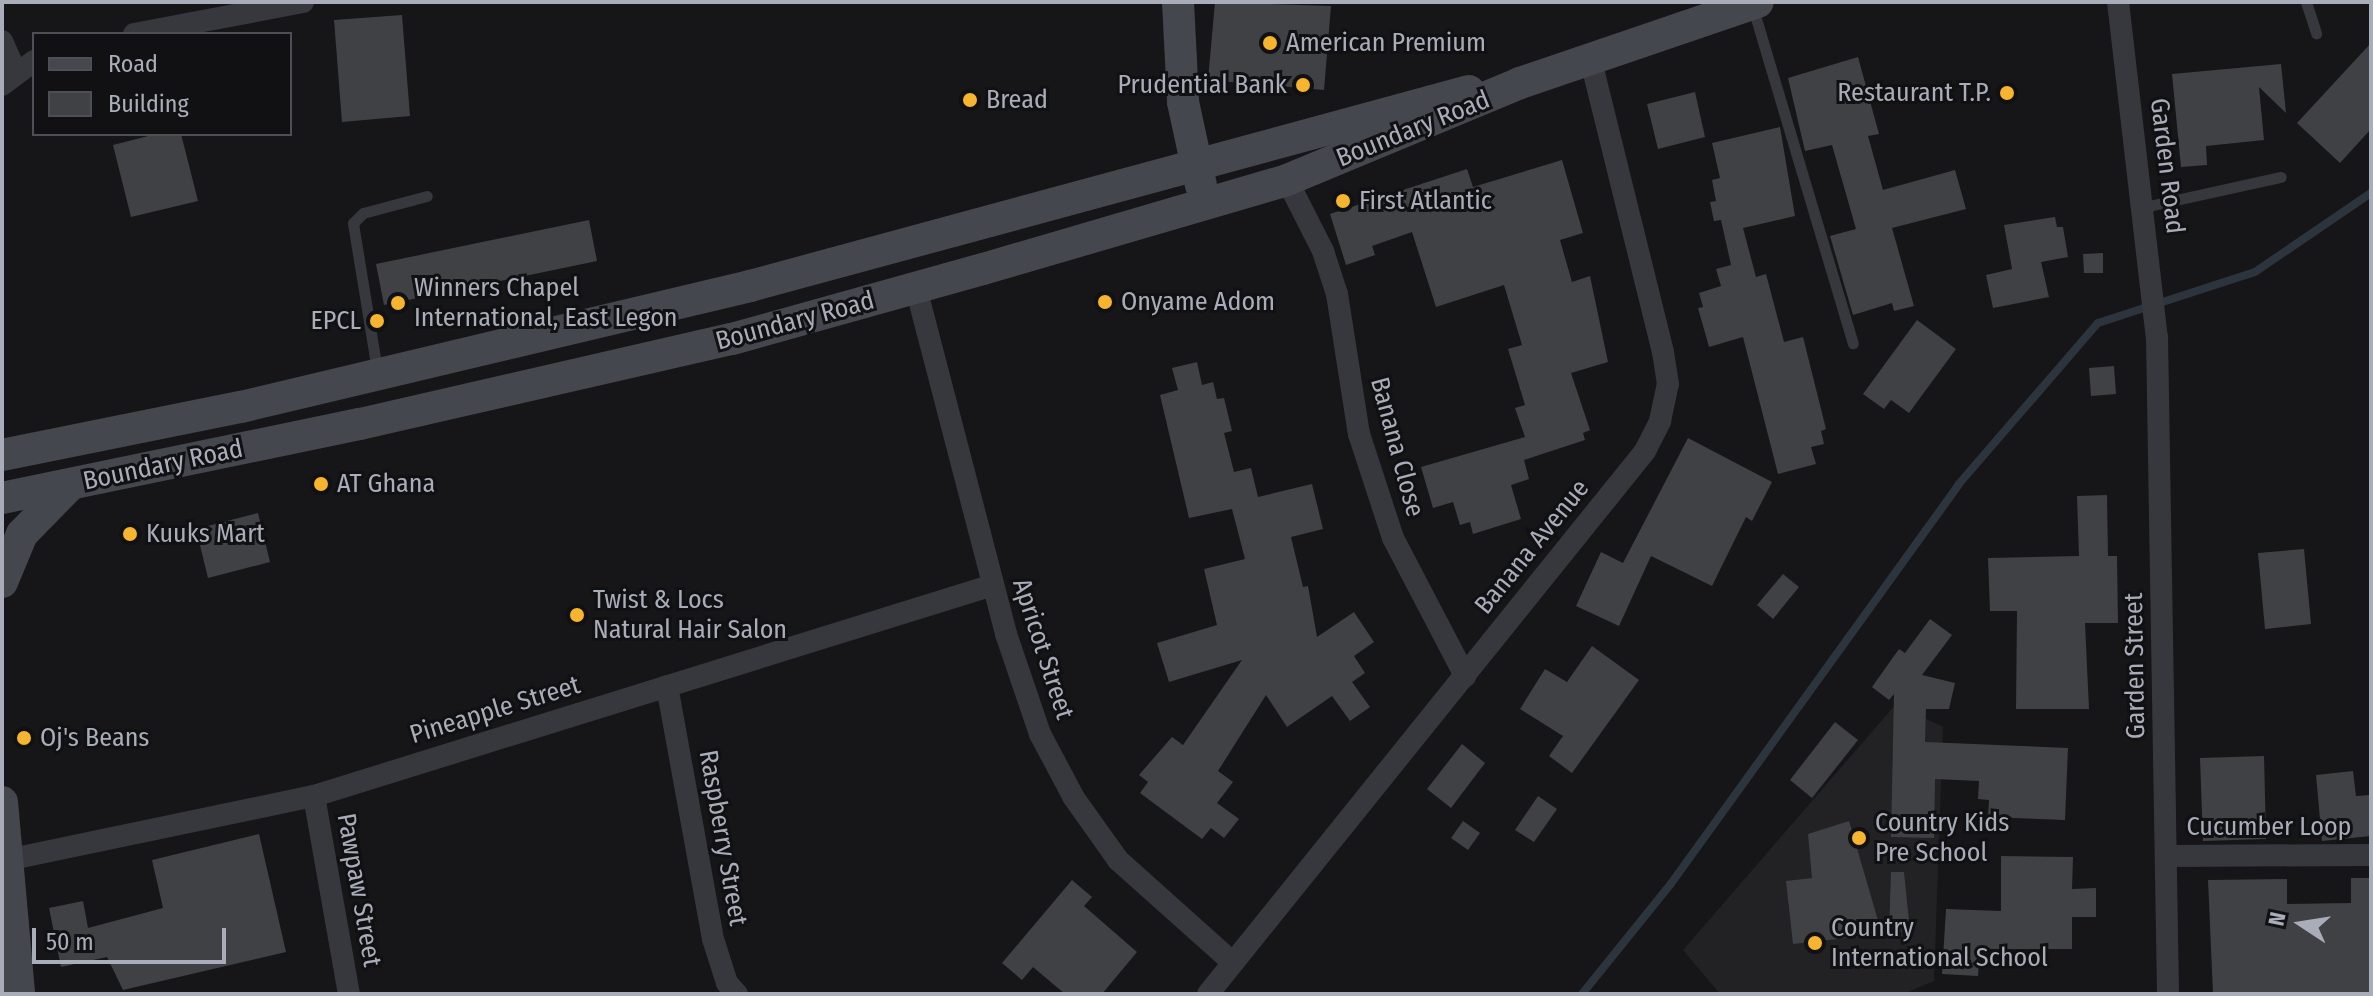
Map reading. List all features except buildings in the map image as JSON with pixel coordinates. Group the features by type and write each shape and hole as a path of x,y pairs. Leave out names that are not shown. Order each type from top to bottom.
{"main road":[{"path":"1178,2 1183,102 1207,205"},
{"name":"Boundary Road","path":"2,498 732,339 916,288 1287,180 1520,83 1755,3"},
{"name":"Boundary Road","path":"2,455 378,375 750,286 1196,167 1454,93 1520,83"},
{"path":"2,582 22,534 70,485"},
{"path":"2,802 19,994"}],"street":[{"path":"142,32 243,8 303,2"},
{"name":"Garden Road","path":"2118,2 2153,273 2157,337"},
{"path":"2,41 17,72"},
{"name":"Banana Avenue","path":"1208,994 1645,451 1660,421 1668,384 1590,58"},
{"name":"Banana Close","path":"1287,180 1323,251 1337,294 1359,434 1393,538 1465,676"},
{"name":"Apricot Street","path":"916,288 993,585 1040,734 1074,798 1118,860 1233,963"},
{"name":"Garden Street","path":"2157,337 2168,994"},
{"name":"Pineapple Street","path":"7,860 314,796 993,585"},
{"name":"Raspberry Street","path":"667,686 713,939 727,983 737,994"},
{"name":"Pawpaw Street","path":"314,796 349,994"},
{"name":"Cucumber Loop","path":"2168,856 2371,855"}],"lane":[{"path":"2306,2 2316,33"},
{"path":"1755,3 1853,343"},
{"path":"2144,207 2281,177"},
{"path":"378,375 353,223 363,213 427,196"}],"shaded area":[{"name":"Country Kids Pre School","path":"1896,704 1943,727 1934,981 1903,994 1720,994 1683,950"}],"waterway":[{"path":"1582,994 1670,885 1958,485 2098,323 2255,272 2371,193"}],"place":[{"name":"American Premium","path":"1270,43"},
{"name":"Prudential Bank","path":"1303,85"},
{"name":"Restaurant T.P.","path":"2007,93"},
{"name":"Bread","path":"970,100"},
{"name":"First Atlantic","path":"1343,201"},
{"name":"Onyame Adom","path":"1105,302"},
{"name":"Winners Chapel International, East Legon","path":"398,303"},
{"name":"EPCL","path":"377,321"},
{"name":"AT Ghana","path":"321,484"},
{"name":"Kuuks Mart","path":"130,534"},
{"name":"Twist & Locs Natural Hair Salon","path":"577,615"},
{"name":"Oj's Beans","path":"24,738"},
{"name":"Country Kids Pre School","path":"1859,838"},
{"name":"Country International School","path":"1815,943"}]}
